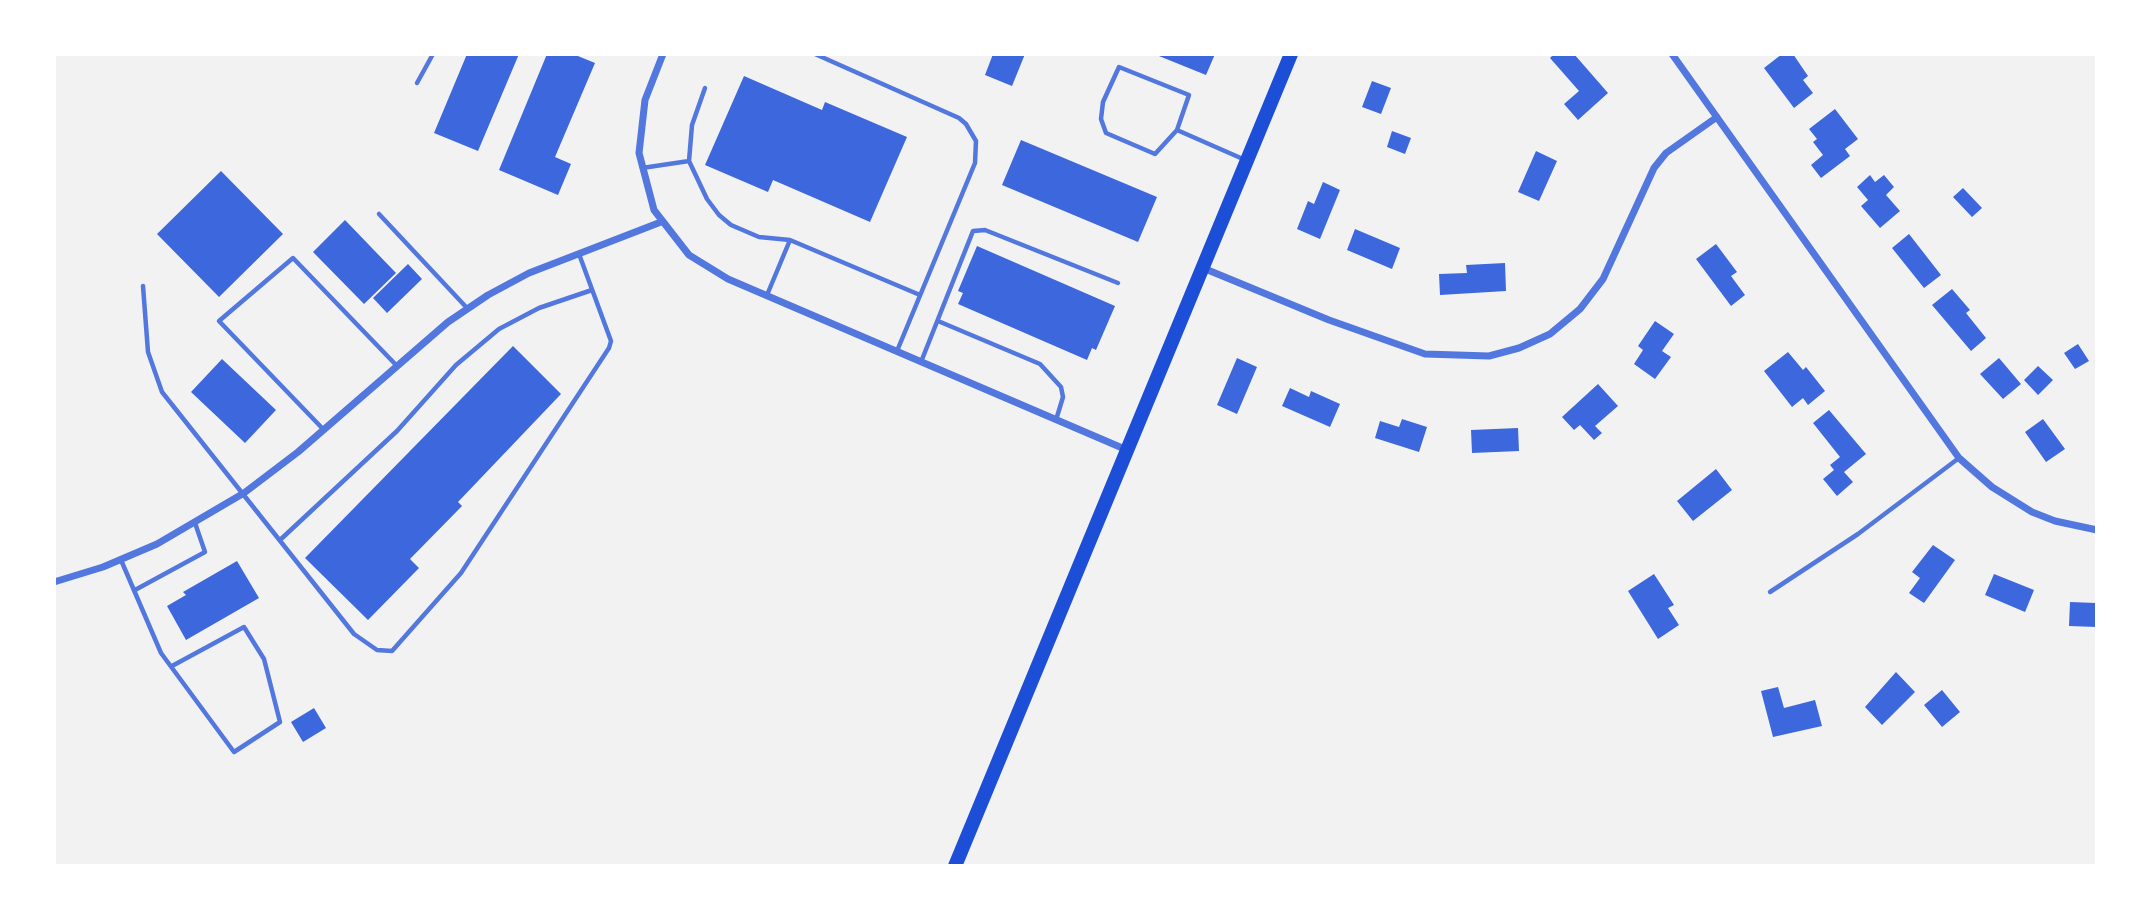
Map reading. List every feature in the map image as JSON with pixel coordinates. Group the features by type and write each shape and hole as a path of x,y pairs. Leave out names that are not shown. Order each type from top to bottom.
{"main road":[{"path":"955,866 1291,54"}],"street":[{"path":"663,54 645,100 640,123 641,168 648,194 661,222 682,248 706,267 767,296 1127,450"},
{"path":"1672,54 1959,458 1992,487 2032,512 2055,521 2097,530"},
{"path":"1203,267 1329,320 1425,354 1489,356 1519,348 1550,334 1580,309 1603,279 1654,168 1665,153 1717,117"},
{"path":"54,582 121,559 195,523 244,493 324,430 467,308 529,273 661,222"}],"lane":[{"path":"417,83 433,54"},
{"path":"815,54 959,118 976,141 975,163 896,352"},
{"path":"1119,67 1189,95 1177,130 1155,154 1106,133 1101,119 1102,102 1119,67"},
{"path":"705,88 692,125 689,161 707,199 719,215 731,225 759,237 790,240 920,295"},
{"path":"1177,130 1247,160"},
{"path":"641,168 689,161"},
{"path":"379,214 467,308"},
{"path":"921,363 973,230 977,229 1118,283"},
{"path":"767,296 790,240"},
{"path":"143,286 148,352 162,392 354,634 377,650 392,651 461,573 609,348 611,341 579,254"},
{"path":"324,430 219,321 293,258 397,366"},
{"path":"280,540 397,431 456,365 499,329 539,308 592,290"},
{"path":"938,321 1040,364 1061,387 1063,397 1056,421"},
{"path":"1770,592 1858,534 1959,458"},
{"path":"135,590 205,552 195,523"},
{"path":"121,559 161,653 234,752 281,722 264,659 244,627 172,666"}],"building":[{"path":"467,54 519,54 478,151 434,133"},
{"path":"547,54 573,54 595,63 555,157 571,164 558,195 499,170"},
{"path":"993,54 1025,54 1012,86 985,75"},
{"path":"1154,54 1215,54 1206,75"},
{"path":"1554,54 1574,54 1608,93 1578,120 1564,104 1579,91 1550,58"},
{"path":"1782,54 1793,54 1808,76 1803,80 1813,93 1794,108 1764,68"},
{"path":"744,76 822,110 825,102 907,137 870,222 773,180 768,192 705,165"},
{"path":"1372,81 1391,88 1381,114 1362,107"},
{"path":"1835,109 1858,139 1845,149 1850,156 1821,178 1811,165 1823,155 1813,142 1817,139 1809,129"},
{"path":"1392,131 1411,138 1405,154 1387,147"},
{"path":"1021,140 1157,197 1138,242 1002,185"},
{"path":"1536,151 1557,161 1539,201 1518,192"},
{"path":"221,171 283,234 219,297 157,234"},
{"path":"1870,175 1875,182 1884,175 1894,187 1886,195 1900,211 1880,228 1861,206 1868,200 1857,187"},
{"path":"1323,182 1340,190 1320,239 1297,229 1308,201 1314,204"},
{"path":"1963,188 1982,208 1972,217 1953,197"},
{"path":"345,220 396,273 364,304 313,252"},
{"path":"1355,229 1400,248 1392,269 1347,250"},
{"path":"1909,234 1941,275 1924,288 1892,248"},
{"path":"1716,244 1737,272 1731,276 1745,295 1731,306 1696,259"},
{"path":"977,246 1115,306 1096,350 1092,348 1087,360 958,304 963,293 958,291"},
{"path":"1505,263 1506,291 1440,295 1439,274 1467,273 1466,265"},
{"path":"408,264 422,279 387,313 373,298"},
{"path":"1952,289 1970,310 1966,313 1986,338 1971,351 1932,305"},
{"path":"1655,321 1674,334 1662,351 1671,357 1655,379 1634,364 1643,350 1638,346"},
{"path":"2078,344 2089,361 2075,369 2064,353"},
{"path":"513,346 561,394 458,502 462,506 410,559 419,568 368,620 305,558"},
{"path":"1788,352 1803,370 1806,367 1825,391 1808,405 1803,398 1792,407 1764,371"},
{"path":"1237,358 1257,367 1237,414 1217,405"},
{"path":"1999,358 2021,384 2003,399 1980,374"},
{"path":"222,359 276,410 245,443 191,392"},
{"path":"2038,366 2053,380 2038,395 2024,380"},
{"path":"1598,384 1618,406 1595,426 1602,433 1594,440 1580,425 1574,430 1562,417"},
{"path":"1290,388 1309,397 1311,391 1340,404 1330,427 1282,406"},
{"path":"1829,410 1866,454 1844,472 1853,482 1837,496 1823,479 1834,470 1830,465 1840,457 1813,423"},
{"path":"1402,419 1427,427 1419,452 1375,438 1380,421 1399,427"},
{"path":"2043,419 2065,449 2046,462 2025,432"},
{"path":"1518,428 1519,451 1472,453 1471,430"},
{"path":"1716,469 1732,490 1693,521 1677,501"},
{"path":"1933,545 1955,560 1924,603 1909,593 1920,578 1912,572"},
{"path":"237,561 259,598 186,640 167,606 186,595 183,592"},
{"path":"1654,574 1674,605 1668,608 1679,625 1658,639 1628,591"},
{"path":"1994,574 2034,590 2025,612 1985,595"},
{"path":"2070,602 2096,603 2097,627 2069,626"},
{"path":"1896,672 1915,692 1882,725 1865,707"},
{"path":"1778,687 1784,708 1815,700 1822,726 1773,737 1761,691"},
{"path":"1942,690 1960,712 1942,727 1924,705"},
{"path":"314,708 326,728 303,742 291,722"}]}
